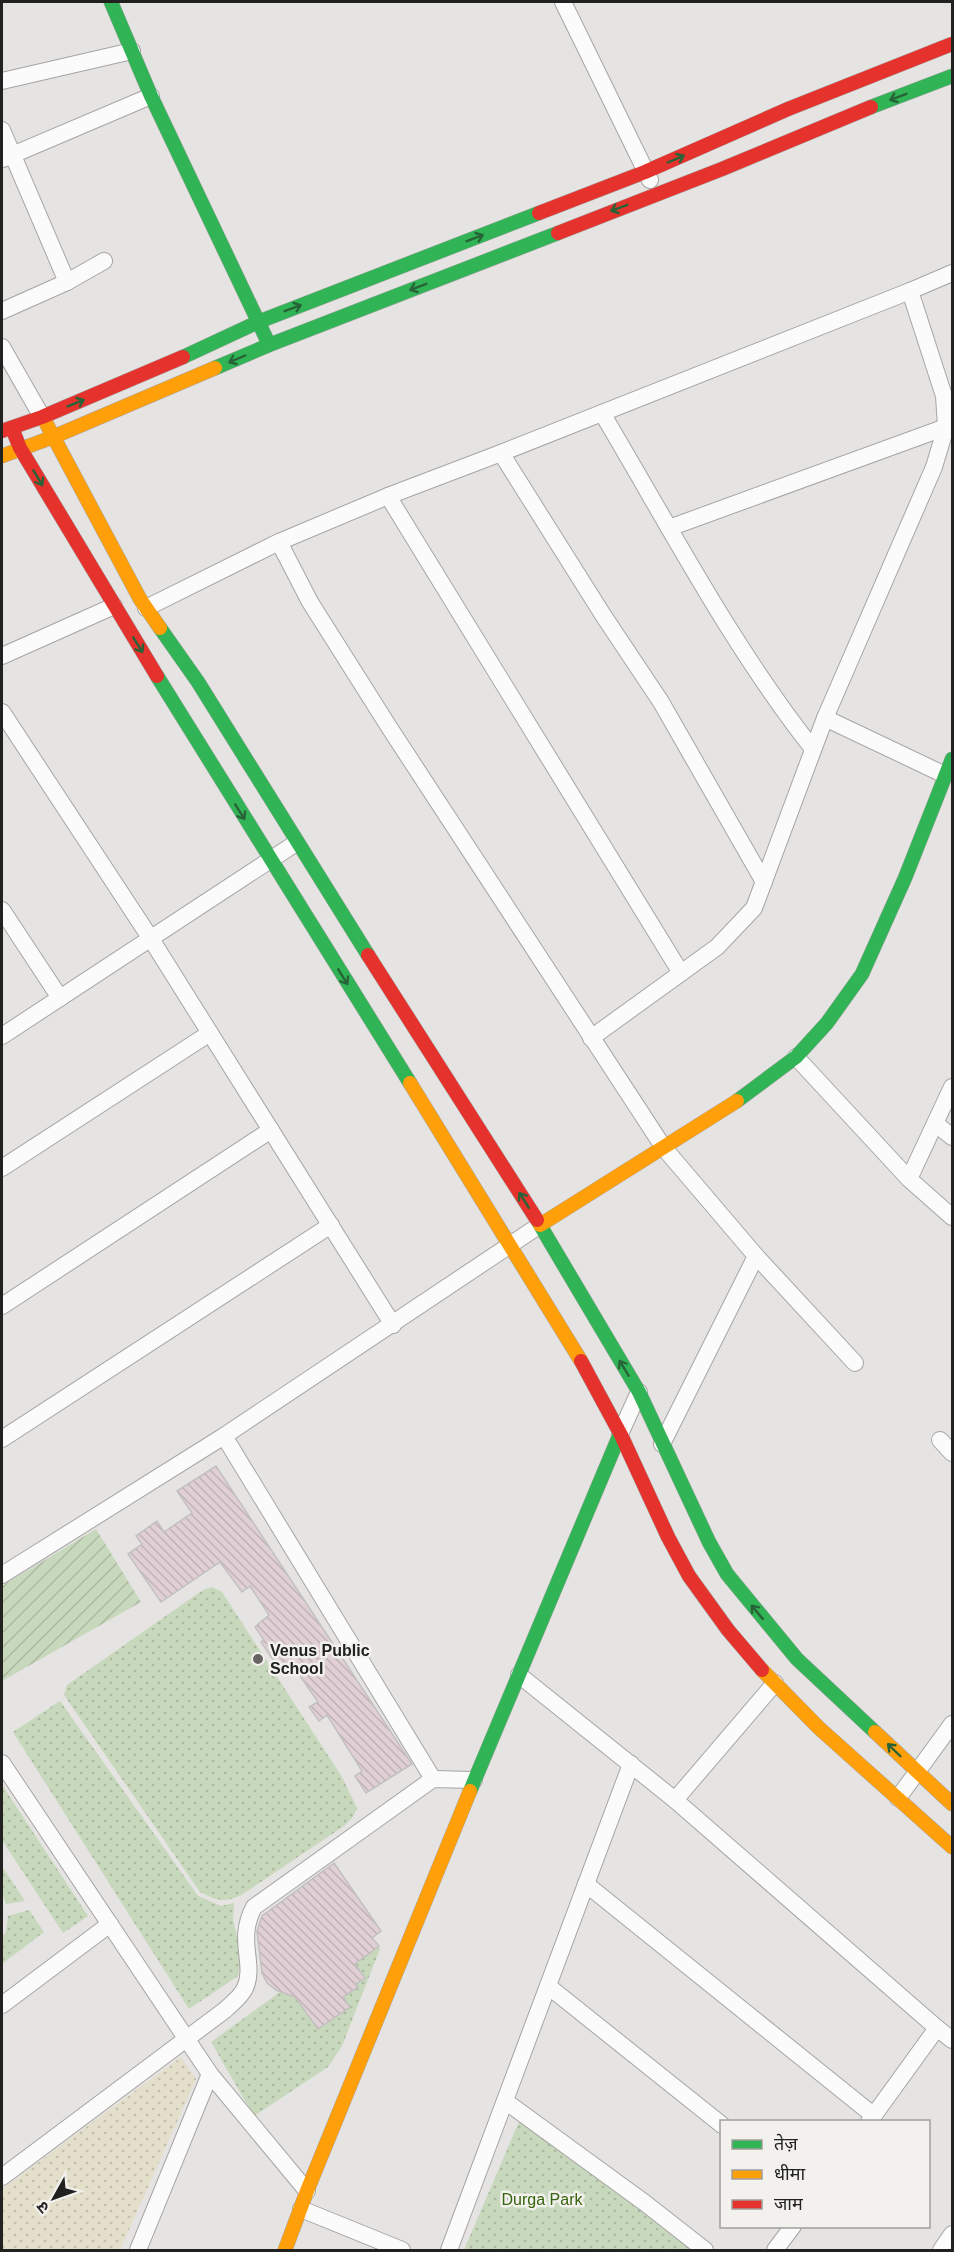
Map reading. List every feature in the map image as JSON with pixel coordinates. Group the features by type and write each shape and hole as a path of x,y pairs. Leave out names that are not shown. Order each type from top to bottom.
{"street":[{"path":"111,2 151,96 269,345"},
{"path":"563,2 657,194"},
{"path":"952,44 788,109 645,172 258,322 137,378 42,417 7,428 270,860 511,1244 620,1434 681,1563 725,1628 775,1683 952,1847"},
{"path":"2,81 132,51"},
{"path":"2,456 53,437 269,345 722,170 846,117 952,79"},
{"path":"7,158 151,96"},
{"path":"2,130 7,158 67,282"},
{"path":"2,311 67,282 104,261"},
{"path":"146,608 279,542 388,496 952,273"},
{"path":"591,1038 717,947 754,908 825,718 934,468 946,427 944,396 910,291"},
{"path":"2,347 146,608 198,682 297,843 540,1225 639,1392 709,1542 734,1583 797,1659 952,1804"},
{"path":"602,413 693,572 748,661 813,749"},
{"path":"669,528 946,427"},
{"path":"501,453 661,702 764,882"},
{"path":"388,496 681,973"},
{"path":"279,542 310,602 389,727 664,1148 756,1256 855,1363"},
{"path":"2,656 114,606"},
{"path":"2,712 151,939 393,1324"},
{"path":"825,718 945,775"},
{"path":"2,1575 224,1436 540,1225 741,1098 796,1057 827,1023 862,974 905,878 952,759"},
{"path":"2,1036 297,843"},
{"path":"2,910 60,998"},
{"path":"2,1168 210,1033"},
{"path":"796,1057 909,1179 952,1217"},
{"path":"909,1179 952,1087"},
{"path":"936,1124 952,1137"},
{"path":"2,1306 271,1130"},
{"path":"2,1439 331,1225"},
{"path":"662,1444 756,1256"},
{"path":"285,2250 474,1780 571,1547 639,1392"},
{"path":"224,1436 433,1779"},
{"path":"940,1440 952,1453"},
{"path":"519,1675 675,1800 952,2040"},
{"path":"675,1800 775,1683"},
{"path":"898,1798 952,1724"},
{"path":"2,1762 210,2073 307,2191"},
{"path":"449,2250 631,1764"},
{"path":"2,2177 225,2010 245,1988 248,1975 244,1937 248,1919 254,1908 270,1894 433,1779 474,1780"},
{"path":"586,1884 871,2118 937,2028"},
{"path":"2,2005 110,1924"},
{"path":"548,1986 720,2123"},
{"path":"138,2250 210,2073"},
{"path":"505,2101 645,2203 705,2250"},
{"path":"302,2209 402,2250"},
{"path":"775,2250 792,2228"},
{"path":"941,2250 952,2234"}],"sand":[{"path":"181,2057 196,2079 120,2250 2,2250 2,2189"}],"green space":[{"path":"96,1529 141,1602 2,1681 2,1586"},
{"path":"212,1587 222,1592 342,1777 357,1808 353,1817 344,1826 243,1894 227,1900 216,1899 200,1892 64,1695 67,1685 203,1590"},
{"path":"60,1701 198,1896 221,1906 234,1903 233,1920 242,1957 238,1976 189,2009 13,1732"},
{"path":"2,1785 88,1916 63,1933 2,1840"},
{"path":"2,1866 25,1901 6,1904 2,1893"},
{"path":"29,1910 44,1932 2,1964 2,1938 6,1932 8,1916"},
{"path":"379,1946 380,1949 342,2046 328,2067 254,2116 211,2042 280,1992 283,1993 286,1986 319,2028 350,2007 343,1997 356,1984 355,1964"},
{"name":"Durga Park","path":"521,2117 694,2250 464,2250"}],"building":[{"path":"216,1466 412,1764 366,1793 355,1776 362,1771 327,1715 319,1721 309,1707 318,1702 292,1664 286,1669 280,1661 276,1664 261,1642 264,1640 255,1627 269,1615 250,1586 242,1592 220,1562 161,1602 128,1554 142,1544 136,1536 157,1521 164,1532 192,1513 177,1491"},
{"path":"334,1863 381,1931 372,1938 379,1946 355,1964 365,1978 356,1984 358,1987 343,1997 350,2007 318,2029 295,1997 276,1990 267,1983 262,1973 257,1931 262,1916"}],"traffic: fast":[{"path":"111,2 151,96 266,338"},
{"path":"871,107 952,76"},
{"path":"183,357 258,322 539,213"},
{"path":"215,368 558,233"},
{"path":"160,628 198,682 368,955"},
{"path":"157,676 410,1083"},
{"path":"737,1101 796,1057 827,1023 862,974 905,878 952,759"},
{"path":"537,1220 639,1392 709,1542 727,1574 797,1659 875,1732"},
{"path":"470,1791 620,1434"}],"traffic: slow":[{"path":"2,456 53,437 215,368"},
{"path":"45,421 140,599 160,628"},
{"path":"410,1083 581,1361"},
{"path":"540,1225 737,1101"},
{"path":"762,1670 819,1728 952,1847"},
{"path":"875,1732 952,1804"},
{"path":"285,2250 470,1791"}],"traffic: jam":[{"path":"539,213 645,172 788,109 952,44"},
{"path":"558,233 722,169 871,107"},
{"path":"2,431 42,417 183,357"},
{"path":"14,433 20,448 157,676"},
{"path":"368,955 537,1220"},
{"path":"581,1361 621,1435 668,1537 689,1576 728,1630 762,1670"}],"place":[{"name":"Venus Public School","path":"258,1659"}]}
